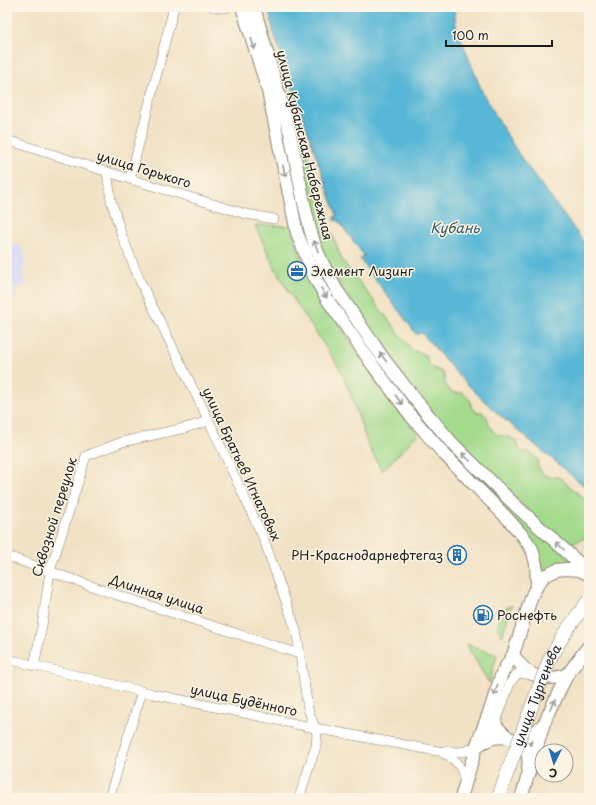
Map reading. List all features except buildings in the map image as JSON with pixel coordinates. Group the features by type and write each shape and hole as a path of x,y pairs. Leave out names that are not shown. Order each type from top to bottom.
{"highway":[{"name":"улица Тургенева","path":"498,798 550,658 568,628 589,600"}],"main road":[{"name":"улица Кубанская Набережная","path":"242,7 268,91 297,233 314,276 327,299 411,416 444,454 507,518 532,549 536,564 537,586 532,595 513,655 502,672 492,707 476,747 461,798"},
{"name":"улица Кубанская Набережная","path":"254,7 290,133 310,230 322,262 336,289 383,358 452,443 515,505 589,573"},
{"path":"537,586 544,576 557,570 579,570 589,573"},
{"path":"523,793 544,724 567,675 588,647"},
{"path":"513,655 521,666 528,672 537,676 550,679 567,675"},
{"path":"492,707 493,718 498,730 523,746 528,755 529,762 523,793"},
{"path":"476,747 492,738 525,738 534,733 544,724"}],"street":[{"path":"130,179 174,7"},
{"path":"212,7 226,8"},
{"name":"улица Горького","path":"7,140 246,214 274,219"},
{"name":"улица Братьев Игнатовых","path":"107,172 111,200 122,236 140,281 209,421 263,537 296,630 308,709 317,734 316,746 299,798"},
{"name":"Сквозной переулок","path":"34,666 41,632 50,571 86,456 122,442 209,421"},
{"name":"Длинная улица","path":"7,556 111,593 300,654"},
{"name":"улица Будённого","path":"7,659 142,691 315,728 437,751 458,752 476,747"},
{"path":"476,747 490,733 495,725 510,683 516,675 525,673 537,676"},
{"path":"109,798 142,691"},
{"path":"437,751 450,756 456,761 464,776 465,786"}],"shaded area":[{"path":"7,242 21,246 26,258 22,272 26,285 14,289 16,297 7,300"}],"green space":[{"path":"251,7 273,81 309,237 378,356 576,566 539,576 540,566 383,372 321,280 303,237"},
{"path":"258,7 262,7 276,57 302,134 327,221 342,260 412,350 422,353 427,357 428,363 431,366 444,374 447,388 451,392 463,393 471,401 471,408 478,412 482,412 487,417 489,425 497,435 509,437 516,441 519,449 523,452 529,452 538,460 538,466 542,473 546,476 559,477 589,503 589,536 576,542 562,544 444,427 386,354 336,279 319,244"},
{"path":"255,225 291,226 307,276 382,389 418,434 382,471 368,445 350,392 339,367 290,294 273,264"},
{"path":"512,605 502,636 497,628 503,610"},
{"path":"466,644 497,655 489,683"}],"water":[{"name":"Кубань","path":"268,7 454,7 456,26 483,94 519,155 589,249 589,490 496,412 459,376 421,332 417,335 360,259 364,256 338,220 335,221 334,217 337,216 273,31"}],"place":[{"name":"Элемент Лизинг","path":"297,271"},
{"name":"РН-Краснодарнефтегаз","path":"457,555"},
{"name":"Роснефть","path":"483,615"}]}
